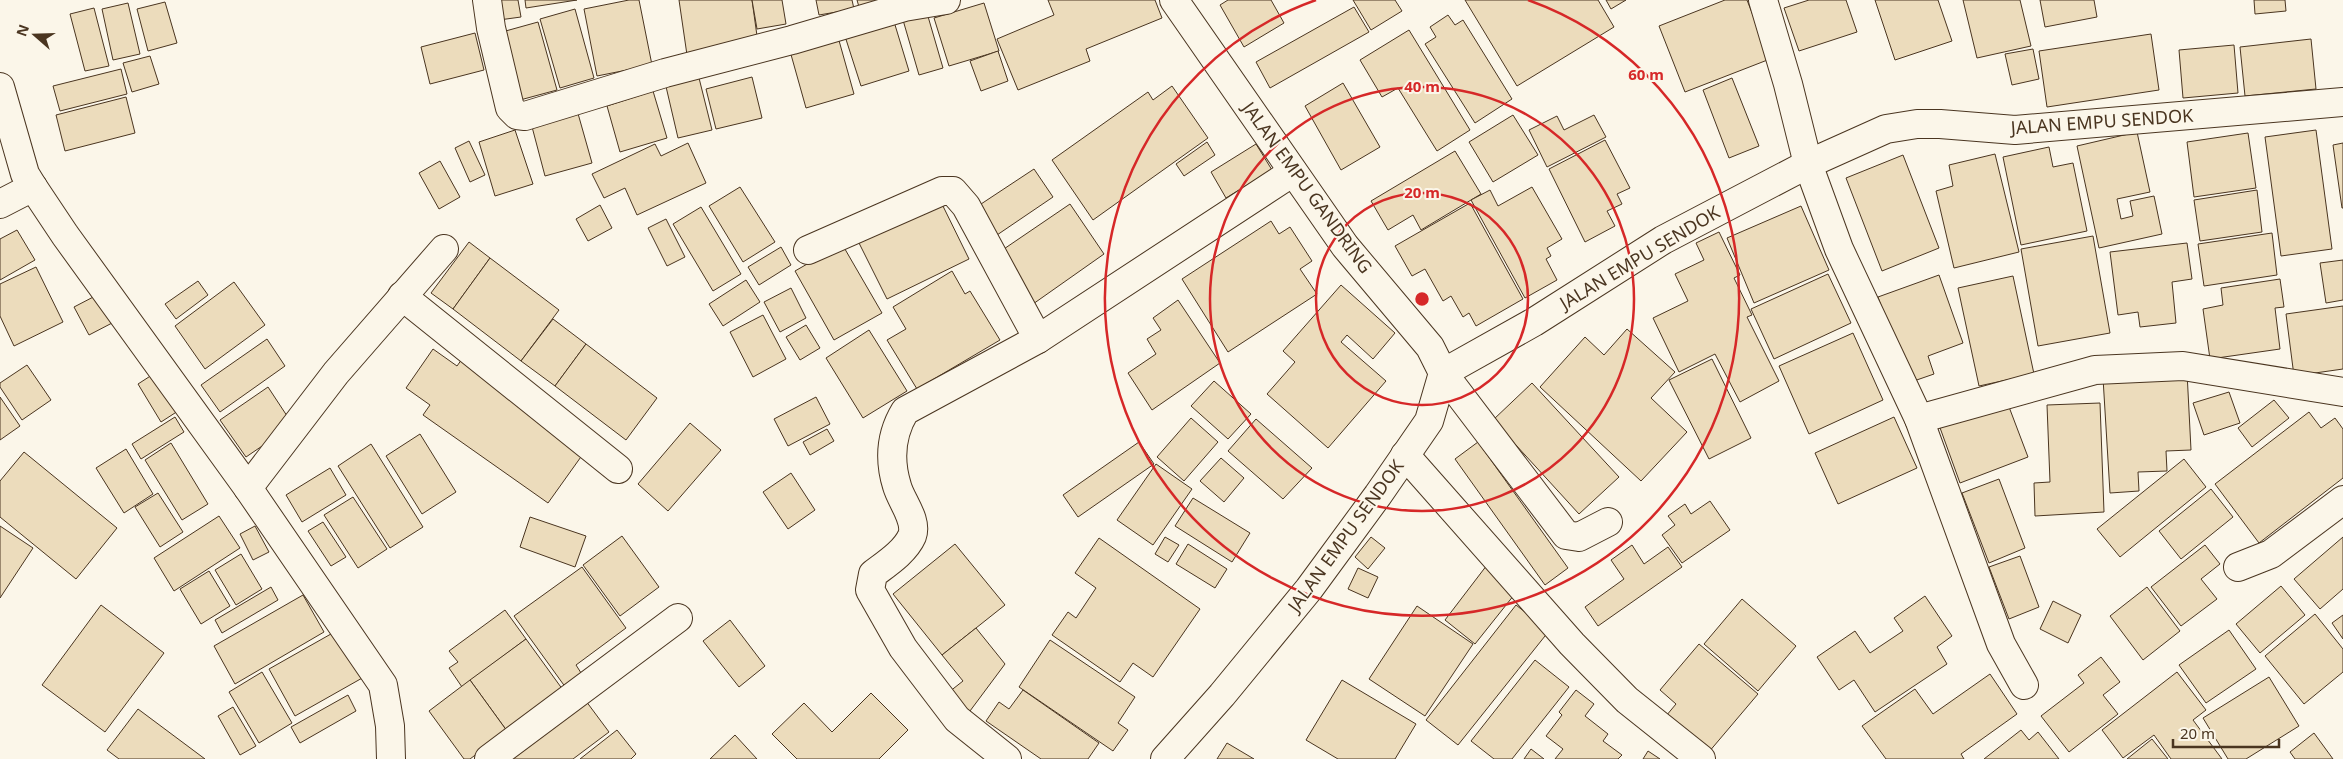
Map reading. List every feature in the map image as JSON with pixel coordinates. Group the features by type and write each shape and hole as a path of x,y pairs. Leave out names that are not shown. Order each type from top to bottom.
{"street":[{"path":"487,0 490,28 510,108 517,115 525,116 665,73 792,40 904,7 946,0"},
{"name":"JALAN EMPU GANDRING","path":"1174,0 1345,246 1430,347 1443,373 1566,536 1579,538 1608,522"},
{"path":"1763,0 1788,84 1808,164 1839,249 1919,419 2001,644 2024,685"},
{"path":"0,87 25,174 33,187 65,235 248,488 383,685 390,726 391,759"},
{"name":"JALAN EMPU SENDOK","path":"1165,759 1222,695 1309,589 1429,421 1443,373 1534,322 1663,240 1808,164 1886,129 1916,124 2015,130 2343,102"},
{"path":"1007,759 957,720 903,648 870,590 873,574 899,552 911,538 914,527 897,485 893,458 893,439 898,423 905,411 1038,339 1293,172"},
{"path":"0,204 33,187"},
{"path":"808,250 942,191 953,191 966,206 1038,339"},
{"path":"248,488 336,373 444,249"},
{"path":"402,296 618,469"},
{"path":"1919,419 2004,393 2096,370 2183,366 2343,392"},
{"path":"1405,455 1579,651 1627,700 1701,759"},
{"path":"2238,567 2271,554 2343,500"},
{"path":"489,759 678,618"}],"building":[{"path":"496,0 518,0 521,17 499,20"},
{"path":"525,0 577,0 526,8"},
{"path":"629,0 639,0 652,65 597,76 584,9"},
{"path":"679,0 752,0 758,43 687,55"},
{"path":"752,0 782,0 786,24 757,29"},
{"path":"816,0 852,0 854,9 819,15"},
{"path":"857,0 881,0 859,7"},
{"path":"1048,0 1155,0 1162,18 1086,49 1090,61 1018,90 997,39 1054,15"},
{"path":"1228,0 1271,0 1284,23 1244,47 1220,5"},
{"path":"1353,0 1395,0 1402,11 1371,30"},
{"path":"1465,0 1598,0 1614,27 1517,86"},
{"path":"1606,0 1626,0 1611,9"},
{"path":"1725,0 1747,0 1770,59 1685,92 1659,26"},
{"path":"1809,0 1846,0 1857,32 1799,51 1784,8"},
{"path":"1875,0 1938,0 1952,41 1895,60"},
{"path":"1963,0 2020,0 2031,46 1977,58"},
{"path":"2040,0 2094,0 2097,17 2045,27"},
{"path":"2254,0 2285,0 2286,11 2255,14"},
{"path":"165,2 177,43 148,51 137,9"},
{"path":"128,3 140,54 113,60 102,9"},
{"path":"984,3 999,51 949,66 934,18"},
{"path":"1354,7 1369,32 1270,88 1256,62"},
{"path":"94,8 109,66 85,71 70,14"},
{"path":"575,9 594,78 560,88 540,19"},
{"path":"927,13 943,68 919,75 903,20"},
{"path":"892,15 909,71 861,86 843,30"},
{"path":"1448,15 1455,25 1463,20 1512,99 1475,123 1425,44 1436,37 1430,27"},
{"path":"538,22 557,90 520,100 502,32"},
{"path":"1409,30 1470,130 1437,151 1398,88 1382,97 1360,60"},
{"path":"475,33 484,70 430,84 421,47"},
{"path":"2151,34 2159,90 2047,107 2039,51"},
{"path":"838,37 854,94 806,108 790,51"},
{"path":"2311,39 2316,89 2245,96 2240,47"},
{"path":"2234,45 2238,93 2183,98 2179,50"},
{"path":"2033,49 2039,79 2012,85 2005,54"},
{"path":"998,51 1008,81 981,91 970,61"},
{"path":"150,56 159,84 132,92 123,63"},
{"path":"121,69 127,94 60,111 53,86"},
{"path":"697,70 712,130 678,138 664,78"},
{"path":"752,77 762,118 716,129 706,89"},
{"path":"1732,78 1759,146 1729,158 1703,90"},
{"path":"1343,83 1380,147 1341,170 1305,106"},
{"path":"1172,86 1208,138 1093,220 1052,160 1148,92 1153,100"},
{"path":"653,91 667,138 620,152 607,106"},
{"path":"126,97 135,133 65,151 56,115"},
{"path":"577,110 592,163 545,176 531,123"},
{"path":"1513,115 1538,155 1493,182 1469,142"},
{"path":"1594,115 1606,137 1547,167 1529,130 1557,116 1564,130"},
{"path":"515,130 533,184 495,196 479,142"},
{"path":"2316,130 2332,249 2281,256 2265,137"},
{"path":"2137,132 2150,192 2117,199 2121,219 2133,216 2130,201 2154,196 2162,234 2099,248 2077,146"},
{"path":"2248,133 2256,188 2194,197 2187,142"},
{"path":"1605,140 1630,188 1617,194 1622,204 1607,211 1615,226 1585,242 1549,169"},
{"path":"469,141 485,175 470,182 455,148"},
{"path":"1207,142 1215,155 1184,176 1176,164"},
{"path":"688,143 706,183 637,215 625,188 604,198 592,174 655,144 661,156"},
{"path":"2343,143 2343,208 2342,208 2333,145"},
{"path":"1256,144 1272,170 1226,198 1211,172"},
{"path":"2049,147 2053,167 2073,163 2087,231 2021,245 2003,157"},
{"path":"1455,151 1481,194 1421,230 1413,215 1388,230 1371,201"},
{"path":"1995,154 2019,252 1954,268 1936,191 1953,186 1949,165"},
{"path":"1903,155 1939,248 1882,271 1846,178"},
{"path":"440,161 460,197 439,209 419,173"},
{"path":"1034,169 1053,197 997,235 978,206"},
{"path":"740,187 775,242 743,262 709,206"},
{"path":"1532,187 1562,239 1547,248 1551,256 1546,259 1557,280 1525,298 1471,200 1490,190 1498,206"},
{"path":"2257,190 2262,232 2200,241 2194,200"},
{"path":"939,198 969,259 887,299 857,239"},
{"path":"1470,203 1523,299 1476,326 1469,313 1463,317 1451,296 1443,301 1425,269 1412,276 1395,246"},
{"path":"1070,204 1104,254 1033,304 998,253"},
{"path":"600,205 612,228 588,241 576,219"},
{"path":"1801,206 1829,270 1754,303 1727,238"},
{"path":"701,207 741,274 713,291 673,224"},
{"path":"666,219 685,257 667,266 648,228"},
{"path":"1271,221 1279,234 1290,227 1312,261 1300,269 1317,294 1228,352 1182,279"},
{"path":"17,230 35,260 0,280 0,239"},
{"path":"1719,232 1740,275 1734,278 1752,315 1747,317 1779,381 1740,402 1715,354 1679,372 1653,318 1688,301 1675,274 1704,260 1696,243"},
{"path":"2272,233 2277,275 2204,286 2198,244"},
{"path":"2093,236 2110,333 2038,346 2021,249"},
{"path":"469,242 490,258 453,309 431,293"},
{"path":"2187,243 2192,279 2172,282 2176,323 2140,327 2138,312 2118,315 2110,252"},
{"path":"842,244 882,313 834,340 795,271"},
{"path":"781,247 791,265 759,285 748,267"},
{"path":"490,258 559,310 521,361 453,309"},
{"path":"2343,260 2343,300 2326,303 2320,263"},
{"path":"36,267 63,322 14,346 0,316 0,284"},
{"path":"952,271 965,294 970,291 1000,340 917,389 887,340 906,329 893,307"},
{"path":"1828,274 1851,323 1774,359 1751,309"},
{"path":"1939,275 1963,343 1928,356 1934,374 1908,383 1878,297"},
{"path":"2013,276 2034,374 1979,386 1958,288"},
{"path":"2280,279 2284,307 2275,308 2280,349 2210,359 2203,309 2223,305 2221,288"},
{"path":"746,280 760,302 723,326 709,304"},
{"path":"198,281 208,295 176,319 165,304"},
{"path":"234,282 265,325 205,369 175,326"},
{"path":"1341,285 1395,333 1373,359 1347,335 1341,342 1386,381 1328,448 1267,394 1295,362 1283,351"},
{"path":"791,288 806,318 780,332 764,302"},
{"path":"99,294 114,322 89,335 74,307"},
{"path":"1178,300 1220,363 1152,410 1128,373 1156,354 1147,339 1161,330 1153,318"},
{"path":"2343,306 2343,369 2294,376 2286,314"},
{"path":"763,315 786,359 753,377 730,332"},
{"path":"553,319 586,344 555,386 521,361"},
{"path":"806,325 820,348 800,360 786,337"},
{"path":"1627,329 1675,372 1651,398 1687,432 1641,481 1540,387 1585,337 1604,355"},
{"path":"869,330 907,391 863,418 826,358"},
{"path":"1853,333 1883,400 1809,434 1779,366"},
{"path":"267,339 285,366 220,412 201,385"},
{"path":"586,344 657,398 626,440 555,386"},
{"path":"433,349 457,366 462,359 588,447 548,503 423,415 430,405 406,388"},
{"path":"1712,359 1751,438 1709,459 1669,380"},
{"path":"27,365 51,400 22,420 0,387 0,383"},
{"path":"2187,372 2191,450 2166,451 2167,471 2138,472 2139,491 2110,493 2103,378"},
{"path":"155,373 178,411 161,422 138,384"},
{"path":"1214,381 1251,414 1228,439 1191,406"},
{"path":"1532,383 1619,477 1579,514 1493,420"},
{"path":"268,387 293,425 246,457 220,420"},
{"path":"2229,392 2240,423 2204,435 2193,403"},
{"path":"0,397 20,426 0,440"},
{"path":"816,397 830,424 788,446 774,419"},
{"path":"2006,399 2028,457 1960,483 1939,425"},
{"path":"2274,400 2289,418 2252,447 2238,428"},
{"path":"2100,403 2104,512 2035,516 2034,483 2050,482 2047,405"},
{"path":"2309,412 2321,428 2335,418 2343,429 2343,478 2259,543 2215,484"},
{"path":"175,417 184,432 141,459 132,444"},
{"path":"1894,417 1917,468 1838,504 1815,453"},
{"path":"1191,418 1218,442 1184,481 1157,457"},
{"path":"1256,419 1312,468 1283,499 1228,451"},
{"path":"690,423 721,450 668,511 638,484"},
{"path":"827,429 834,441 810,455 803,442"},
{"path":"420,434 456,492 422,514 386,456"},
{"path":"1139,442 1154,464 1078,517 1063,495"},
{"path":"1478,442 1568,568 1545,585 1455,459"},
{"path":"171,443 208,504 182,520 145,460"},
{"path":"371,444 423,527 390,548 338,466"},
{"path":"126,449 153,494 124,513 96,468"},
{"path":"24,452 117,528 76,579 0,517 0,481"},
{"path":"1221,458 1244,478 1224,502 1200,481"},
{"path":"2184,459 2206,487 2120,557 2097,529"},
{"path":"1156,464 1192,489 1153,545 1117,520"},
{"path":"330,468 346,495 302,522 286,495"},
{"path":"791,473 815,510 788,529 763,492"},
{"path":"1999,479 2025,548 1989,563 1962,493"},
{"path":"2211,489 2233,517 2181,559 2159,531"},
{"path":"158,493 183,532 160,547 135,507"},
{"path":"353,497 387,549 358,568 324,515"},
{"path":"1193,498 1250,533 1232,562 1175,526"},
{"path":"1710,501 1730,530 1682,563 1662,535 1675,525 1668,516 1685,504 1691,514"},
{"path":"219,516 240,548 174,591 154,558"},
{"path":"530,517 586,536 575,567 520,547"},
{"path":"323,522 346,557 331,566 308,531"},
{"path":"0,526 33,548 0,598"},
{"path":"255,526 269,552 253,560 240,534"},
{"path":"622,536 659,587 620,616 583,565"},
{"path":"1165,537 1179,545 1168,562 1155,554"},
{"path":"1371,537 1385,548 1368,569 1355,557"},
{"path":"2343,537 2343,589 2320,609 2294,579"},
{"path":"1099,538 1200,609 1153,677 1133,663 1120,682 1052,635 1068,612 1076,618 1096,588 1075,573"},
{"path":"955,544 1005,605 942,655 893,594"},
{"path":"1188,544 1227,569 1215,588 1176,564"},
{"path":"1632,545 1644,564 1668,547 1682,567 1598,626 1585,607 1624,579 1611,560"},
{"path":"2205,545 2220,564 2201,579 2217,599 2181,626 2151,587"},
{"path":"241,554 262,589 236,605 215,570"},
{"path":"2020,556 2039,607 2009,619 1989,567"},
{"path":"1487,565 1518,590 1475,644 1445,620"},
{"path":"582,567 626,628 576,665 583,676 566,688 514,616"},
{"path":"1358,568 1378,577 1368,598 1348,589"},
{"path":"209,571 230,606 201,624 180,589"},
{"path":"2281,586 2305,615 2260,653 2236,624"},
{"path":"271,587 278,600 222,633 215,620"},
{"path":"2147,587 2180,631 2143,660 2110,616"},
{"path":"303,595 324,632 235,684 214,646"},
{"path":"1925,596 1952,636 1937,647 1947,664 1875,712 1854,680 1839,690 1817,657 1855,631 1870,653 1903,631 1894,618"},
{"path":"1742,599 1796,646 1758,691 1704,644"},
{"path":"2053,601 2081,615 2068,643 2040,629"},
{"path":"101,605 164,653 105,732 42,685"},
{"path":"1516,605 1549,631 1458,745 1426,720"},
{"path":"1417,606 1473,644 1425,716 1369,679"},
{"path":"505,610 526,639 462,687 449,668 458,662 449,651"},
{"path":"2315,614 2343,649 2343,672 2304,704 2265,656"},
{"path":"2343,615 2343,639 2332,623"},
{"path":"730,620 765,666 739,687 703,641"},
{"path":"976,628 1005,664 967,715 949,692 963,681 942,655"},
{"path":"338,630 364,677 295,716 269,669"},
{"path":"2229,630 2256,669 2206,703 2179,665"},
{"path":"526,639 563,690 507,731 470,680"},
{"path":"1050,640 1135,697 1118,723 1128,730 1113,751 1019,687"},
{"path":"1699,644 1758,694 1708,753 1666,716 1676,704 1660,690"},
{"path":"2101,657 2120,682 2103,695 2118,714 2069,752 2041,716 2084,683 2078,675"},
{"path":"1535,660 1569,687 1512,759 1494,759 1471,741"},
{"path":"262,672 292,723 259,743 229,692"},
{"path":"2177,672 2206,710 2193,720 2222,759 2171,759 2154,735 2123,758 2102,730"},
{"path":"1990,674 2017,714 1961,754 1964,759 1886,759 1862,726 1915,689 1933,714"},
{"path":"2269,677 2299,726 2246,759 2228,759 2203,718"},
{"path":"470,680 507,731 470,759 464,759 429,711"},
{"path":"1342,680 1416,724 1395,759 1338,759 1306,740"},
{"path":"1023,690 1099,743 1088,759 1041,759 986,721 999,702 1009,709"},
{"path":"1576,690 1594,704 1585,716 1608,734 1603,741 1622,755 1618,759 1555,759 1563,749 1546,736 1562,715 1559,712"},
{"path":"871,693 908,730 879,759 797,759 772,734 804,703 832,732"},
{"path":"348,695 356,711 300,743 291,727"},
{"path":"583,697 609,732 573,759 499,759"},
{"path":"233,707 256,746 240,755 218,716"},
{"path":"138,709 205,759 119,759 107,750"},
{"path":"617,730 636,754 631,759 580,759"},
{"path":"2021,730 2029,740 2038,732 2059,759 1984,759"},
{"path":"2314,733 2333,759 2295,759 2290,752"},
{"path":"735,735 757,759 710,759"},
{"path":"2152,739 2168,759 2127,759"},
{"path":"1227,743 1254,759 1217,759"},
{"path":"1531,749 1544,759 1524,759"},
{"path":"1648,751 1660,759 1643,759"}]}
